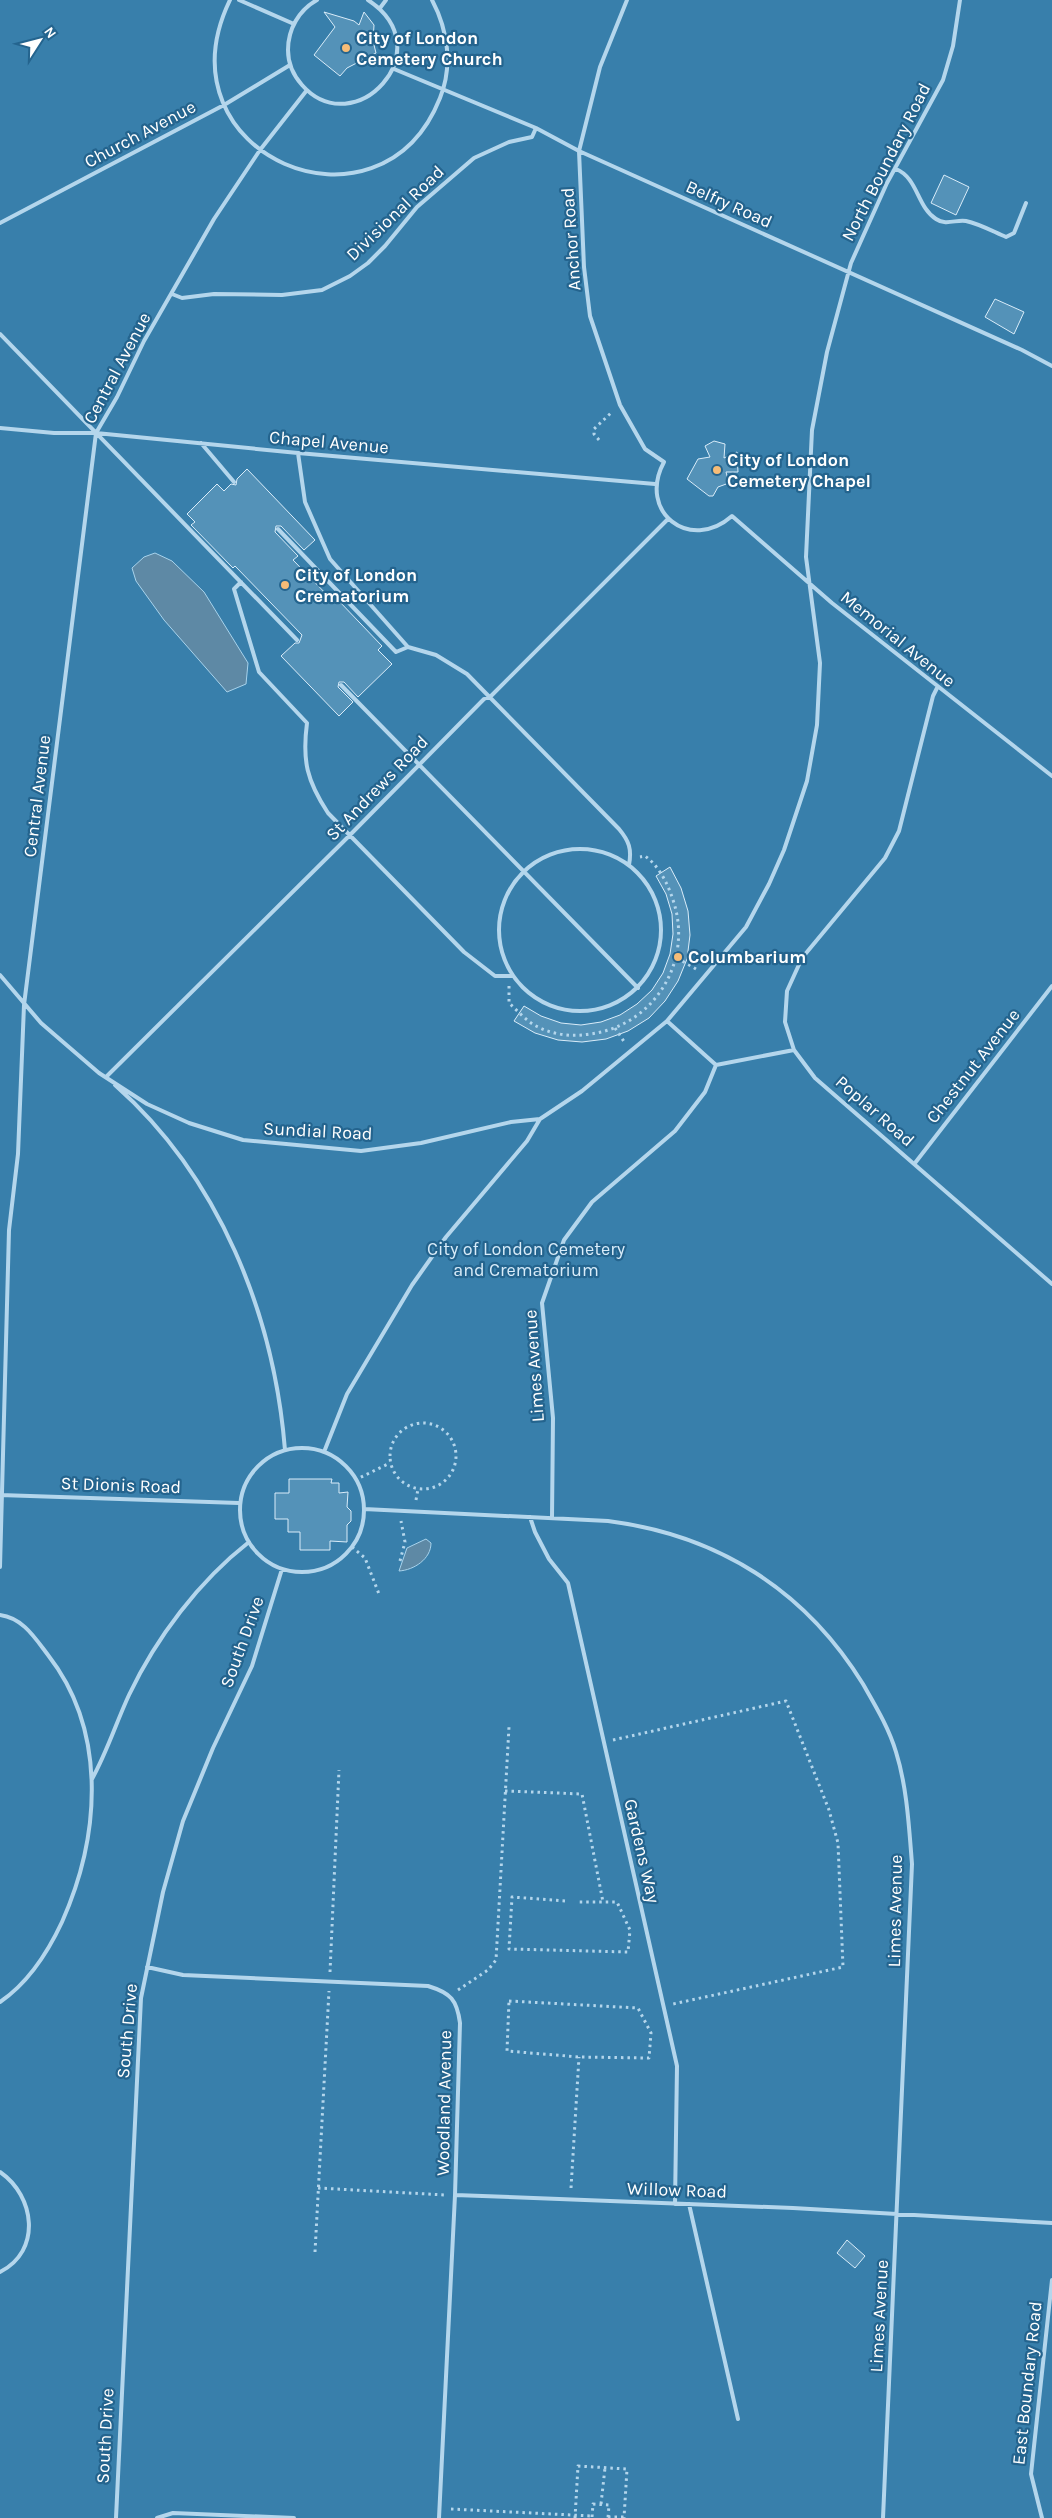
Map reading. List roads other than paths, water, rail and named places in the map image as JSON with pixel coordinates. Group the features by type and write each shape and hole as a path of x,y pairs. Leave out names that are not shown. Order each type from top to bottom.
{"lane":[{"path":"230,0 217,33 214,52 218,89 234,123 260,150 292,168 329,175 366,169 400,152 414,140 435,110 443,90 448,55 440,18 432,0"},
{"path":"239,0 294,24"},
{"path":"317,0 302,12 294,24 288,42 290,65 297,78 307,90 322,99 339,103 356,102 372,95 385,83 394,69 398,52 396,36 390,20 380,8 368,0"},
{"path":"380,8 386,0"},
{"name":"Anchor Road","path":"627,0 600,67 579,151 584,267 590,316 620,405 646,449 664,462 656,484"},
{"name":"North Boundary Road","path":"324,1452 347,1394 412,1285 470,1207 527,1141 540,1119 582,1090 667,1021 746,927 769,884 784,850 807,781 817,725 820,663 806,556 812,430 827,352 848,272 887,184 943,80 953,46 960,0"},
{"name":"Church Avenue","path":"0,223 224,105 290,65"},
{"name":"Belfry Road","path":"394,69 536,128 579,151 1022,350 1052,366"},
{"name":"Central Avenue","path":"0,1567 9,1230 18,1154 24,1005 96,433 117,397 144,340 214,219 260,150 307,90"},
{"name":"Divisional Road","path":"172,294 182,298 214,294 282,295 322,290 350,276 368,263 385,246 417,207 474,158 509,142 532,137 536,128"},
{"path":"896,168 905,173 926,209 936,220 948,223 966,221 1006,237 1014,233 1026,203"},
{"path":"0,334 297,640"},
{"name":"Chapel Avenue","path":"0,428 54,433 96,433 298,453 656,484"},
{"path":"201,444 234,482"},
{"path":"298,453 305,502 330,559 408,647 436,656 466,674 490,696 620,829 629,841 631,852 629,864"},
{"path":"656,484 656,497 668,519"},
{"name":"Memorial Avenue","path":"668,519 678,526 701,532 718,527 732,516 809,584 938,688 1052,776"},
{"name":"St Andrews Road","path":"106,1077 349,836 418,764 484,699 490,696 668,519"},
{"path":"278,529 396,652 408,647"},
{"path":"241,582 234,589 259,672 307,723 306,771 317,797 328,813 464,952 495,976 512,976"},
{"path":"341,685 638,988"},
{"name":"Poplar Road","path":"938,688 933,696 900,831 885,858 802,958 788,990 785,1022 794,1050 815,1078 1052,1284"},
{"path":"586,848 609,853 629,864 646,881 657,902 662,924 660,948 652,969 638,988 611,1005 596,1010 572,1011 549,1006 528,994 512,976 502,956 498,933 499,918 508,889 522,871 541,857 563,849 586,848"},
{"path":"0,975 41,1023 106,1077 142,1110 171,1144 209,1201 238,1255 261,1318 275,1372 285,1450"},
{"name":"Chestnut Avenue","path":"915,1163 1052,986"},
{"path":"667,1021 716,1065 794,1050"},
{"name":"Limes Avenue","path":"552,1517 552,1418 542,1303 564,1240 592,1202 675,1131 705,1092 716,1065"},
{"name":"Sundial Road","path":"106,1077 147,1104 189,1123 243,1140 322,1148 361,1151 421,1143 511,1122 540,1119"},
{"path":"307,1448 324,1452 339,1460 351,1472 361,1490 364,1509 362,1524 352,1547 338,1561 326,1568 311,1572 296,1572 282,1569 264,1560 249,1542 241,1526 240,1503 244,1485 254,1469 268,1457 285,1450 307,1448"},
{"name":"St Dionis Road","path":"1,1495 240,1503"},
{"path":"364,1509 530,1517"},
{"name":"Limes Avenue","path":"530,1517 552,1517 641,1525 681,1536 715,1549 764,1577 807,1613 839,1650 875,1704 896,1751 909,1817 912,1864 883,2518"},
{"name":"Gardens Way","path":"530,1517 549,1559 568,1583 677,2066 675,2204"},
{"path":"92,1779 102,1761 129,1695 158,1642 197,1592 249,1542"},
{"name":"South Drive","path":"116,2518 141,1998 163,1892 183,1821 209,1756 252,1666 282,1569"},
{"path":"0,1615 9,1616 29,1630 57,1666 74,1697 87,1746 92,1779 89,1839 76,1891 54,1938 33,1971 11,1994 0,2002"},
{"name":"Woodland Avenue","path":"147,1967 183,1975 428,1986 442,1990 458,2006 460,2023 455,2195 440,2518"},
{"path":"0,2172 16,2185 25,2201 29,2220 27,2238 19,2255 0,2272"},
{"name":"Willow Road","path":"455,2195 898,2213"},
{"path":"689,2204 738,2419"},
{"path":"898,2213 1052,2223"},
{"name":"East Boundary Road","path":"1042,2518 1031,2474 1052,2280"},
{"path":"157,2518 173,2513 294,2518"}],"place":[{"name":"City of London Cemetery Church","path":"346,48"},
{"name":"City of London Cemetery Chapel","path":"717,470"},
{"name":"City of London Crematorium","path":"285,585"},
{"name":"Columbarium","path":"678,957"}],"park label":[{"name":"City of London Cemetery and Crematorium","path":"526,1259"}]}
